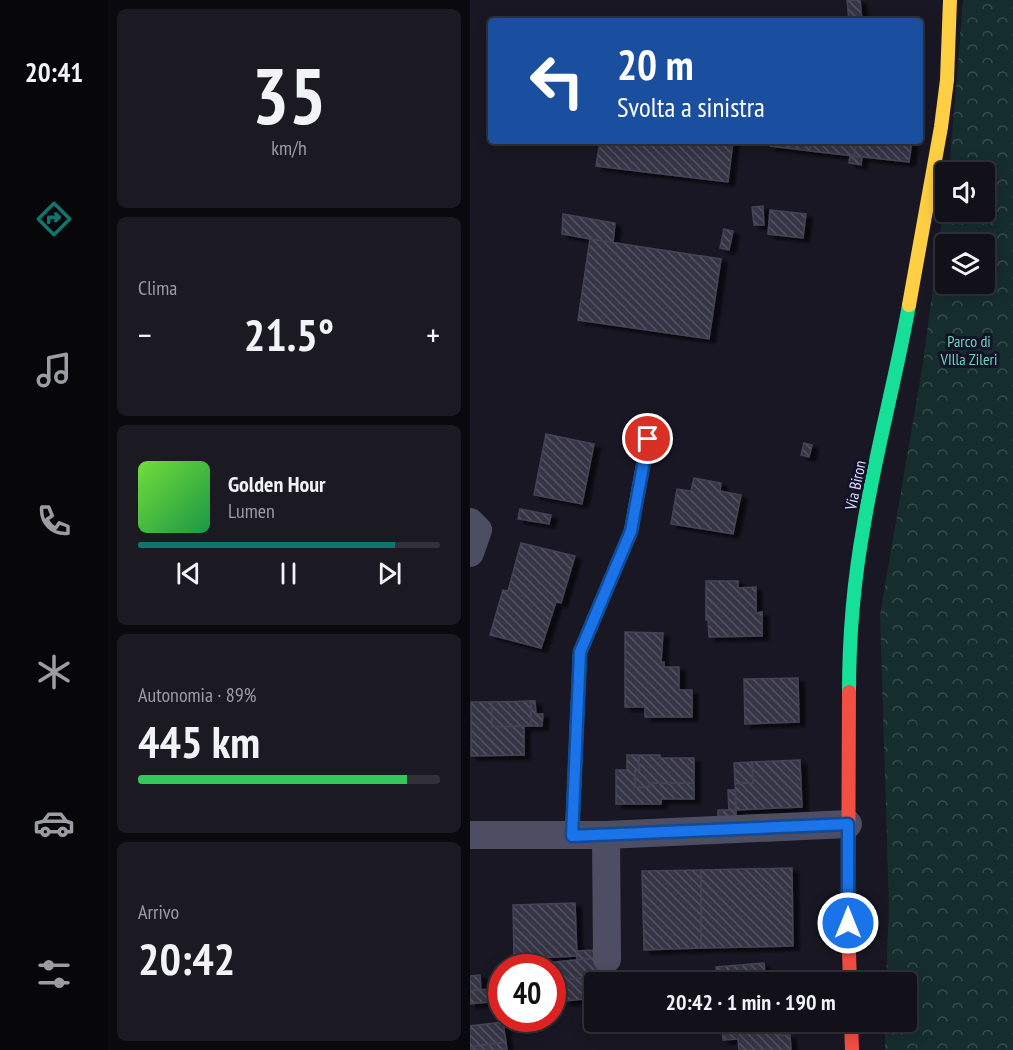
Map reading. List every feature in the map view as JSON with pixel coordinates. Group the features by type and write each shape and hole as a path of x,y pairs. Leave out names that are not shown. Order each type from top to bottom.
{"street":[{"name":"Via Biron","path":"850,972 849,669 856,572 864,521 902,344 941,127 947,80 950,0"},
{"path":"572,836 580,652 631,531 648,439"},
{"path":"470,522 478,530 470,553"},
{"path":"470,835 606,836 848,824"},
{"path":"606,836 607,959"},
{"path":"851,1032 852,1050"}],"green space":[{"name":"Parco di VIlla Zileri","path":"963,0 1013,0 1013,1050 885,1050 885,1032 917,1032 917,972 886,972 889,906 880,615 923,363 935,272 935,294 995,294 995,234 940,234 942,222 995,222 995,162 950,162"}],"building":[{"path":"847,0 860,0 862,18 849,18"},
{"path":"600,144 733,144 728,182 596,166"},
{"path":"770,144 811,144 810,151 770,146"},
{"path":"811,144 856,144 854,156 810,151"},
{"path":"856,144 912,144 909,162 854,156"},
{"path":"850,156 862,157 861,165 849,163"},
{"path":"763,206 764,225 754,225 752,207"},
{"path":"770,210 806,214 803,238 768,234"},
{"path":"563,214 615,223 613,243 562,234"},
{"path":"724,229 733,231 729,250 720,248"},
{"path":"590,239 721,259 709,339 578,320"},
{"path":"546,434 594,444 582,504 534,495"},
{"path":"804,443 812,445 809,457 801,455"},
{"path":"694,478 721,483 720,491 741,495 733,534 671,524 677,489 691,491"},
{"path":"520,509 551,515 549,524 518,519"},
{"path":"521,543 575,556 561,603 556,602 541,648 490,635 503,590 508,591"},
{"path":"706,581 738,581 738,588 756,587 756,613 762,612 762,636 709,637 708,620 706,620"},
{"path":"625,632 663,633 661,663 664,662 664,667 679,667 679,690 692,690 692,717 645,717 645,707 625,707"},
{"path":"798,678 799,722 745,724 744,679"},
{"path":"531,701 531,726 492,727 492,702"},
{"path":"531,701 535,701 536,714 543,714 542,726 531,726"},
{"path":"471,702 492,702 492,727 524,726 524,755 471,756"},
{"path":"627,755 639,755 639,771 635,771 635,787 649,787 649,783 694,783 694,799 661,799 661,804 616,804 616,770 627,770"},
{"path":"639,755 660,755 660,758 694,758 694,783 649,783 649,787 635,787 635,771 639,771"},
{"path":"800,760 802,807 736,810 735,783 753,783 752,762"},
{"path":"752,762 753,783 735,783 734,763"},
{"path":"728,790 735,790 736,810 729,810"},
{"path":"718,810 736,810 736,819 718,819"},
{"path":"792,868 793,946 701,948 701,870"},
{"path":"701,870 701,948 644,950 642,871"},
{"path":"575,903 577,956 514,954 513,905"},
{"path":"596,950 596,958 577,960 577,951"},
{"path":"596,958 597,972 584,972 584,978 566,980 566,961"},
{"path":"764,963 765,972 716,972 716,967"},
{"path":"480,975 481,990 470,991 470,976"},
{"path":"584,978 584,999 566,1001 566,980"},
{"path":"488,989 488,1002 470,1004 470,991"},
{"path":"488,1024 488,1032 504,1032 506,1042 470,1047 470,1026"},
{"path":"722,1032 778,1032 778,1035 790,1035 791,1050 739,1050 738,1039 723,1040"},
{"path":"506,1042 507,1050 470,1050 470,1047"}],"traffic: fast":[{"path":"849,692 853,607 860,545 909,305"},
{"path":"572,836 580,652 631,531 634,514"}],"traffic: slow":[{"path":"909,305 941,127 947,80 950,0"},
{"path":"634,514 648,439"}],"traffic: jam":[{"path":"849,692 850,972"},
{"path":"851,1032 852,1050"}],"route":[{"path":"648,439 631,531 580,652 572,836 848,824 848,923"}]}
